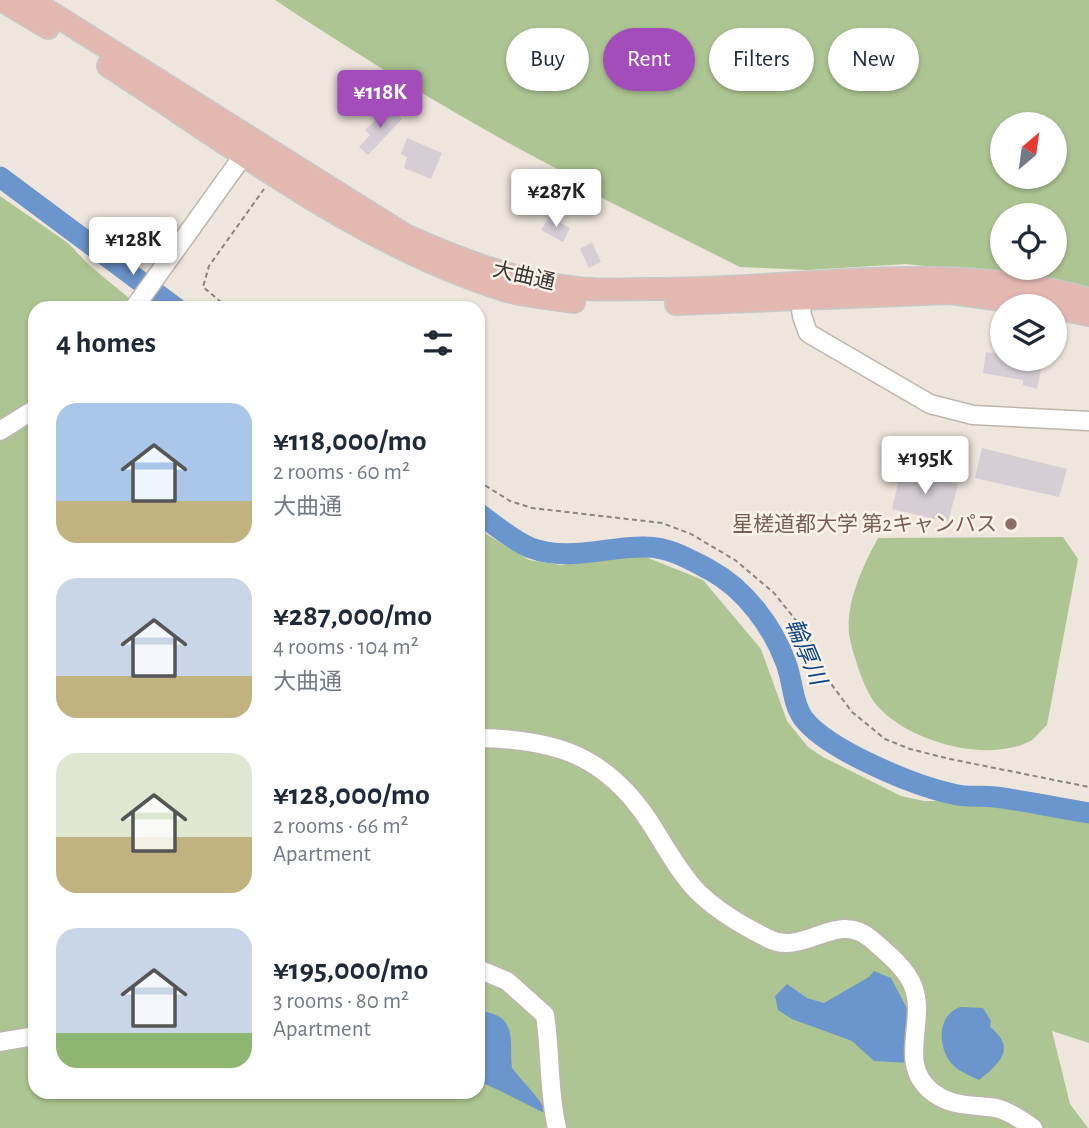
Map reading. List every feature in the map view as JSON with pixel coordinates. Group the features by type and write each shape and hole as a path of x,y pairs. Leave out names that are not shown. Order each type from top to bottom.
{"main road":[{"name":"大曲通","path":"1,0 249,148 405,235 462,261 510,275 578,288 950,293 990,298"},
{"name":"大曲通","path":"31,0 249,148 273,172 400,249 450,272 504,290 576,302 684,304 951,278 1020,285 1089,299"},
{"path":"1067,310 1089,315"}],"street":[{"path":"139,301 249,148"},
{"path":"799,291 802,316 808,333 930,404 973,415 1089,421"},
{"path":"0,431 28,413"},
{"path":"485,738 558,747 596,764 610,775 642,811 697,890 737,921 770,940 796,944 839,928 857,930 870,937 903,970 914,987 917,1007 912,1055 921,1079 930,1091 959,1106 998,1108 1033,1128"},
{"path":"485,972 507,981 545,1015 549,1040 550,1089 557,1128"},
{"path":"0,1042 28,1037"}],"path":[{"path":"220,301 203,287 209,266 225,240 261,195 273,172"},
{"path":"485,485 510,500 532,508 662,523 691,534 735,561 774,593 806,633 829,681 852,712 885,739 910,749 950,759 1089,787"}],"green space":[{"path":"275,0 1089,0 1089,297 1045,280 1067,280 1067,203 990,203 990,273 906,264 808,270 740,267 570,182 565,173 381,68"},
{"path":"0,196 68,243 89,265 133,301 28,301 28,1099 485,1099 485,533 529,560 561,565 636,553 703,580 761,649 787,721 808,747 901,796 924,801 1011,801 1089,817 1089,1043 1052,1031 1070,1104 1088,1128 0,1128"},
{"path":"1063,537 1078,559 1047,725 1032,740 1014,747 972,749 926,738 888,717 867,689 849,634 853,597 878,538"}],"water":[{"path":"874,971 891,978 912,1018 911,1063 874,1061 852,1041 792,1019 778,1010 775,996 787,984 807,998 824,1003 869,977"},
{"path":"961,1007 983,1008 991,1021 990,1027 1003,1042 1004,1049 999,1061 979,1080 954,1066 944,1051 943,1025 953,1011"},
{"path":"485,1012 496,1015 507,1026 511,1041 512,1068 536,1096 547,1114 485,1085"}],"building":[{"path":"389,108 402,119 368,155 359,147 370,135 365,130"},
{"path":"407,138 442,153 431,179 404,168 407,157 401,154"},
{"path":"549,217 570,228 563,242 541,230"},
{"path":"592,242 601,262 589,268 580,249"},
{"path":"986,352 990,353 990,371 1041,371 1037,389 1023,385 1023,380 983,373"},
{"path":"982,448 1067,469 1059,497 975,478"},
{"path":"901,471 958,484 948,522 892,509"}],"waterway":[{"name":"輪厚川","path":"0,177 167,301"},
{"name":"輪厚川","path":"485,518 517,541 545,552 574,554 632,547 663,549 680,555 723,578 756,610 780,649 803,718 831,742 895,775 937,790 958,795 1019,800 1089,813"}],"place":[{"name":"星槎道都大学 第2キャンパス","path":"1011,524"}]}
